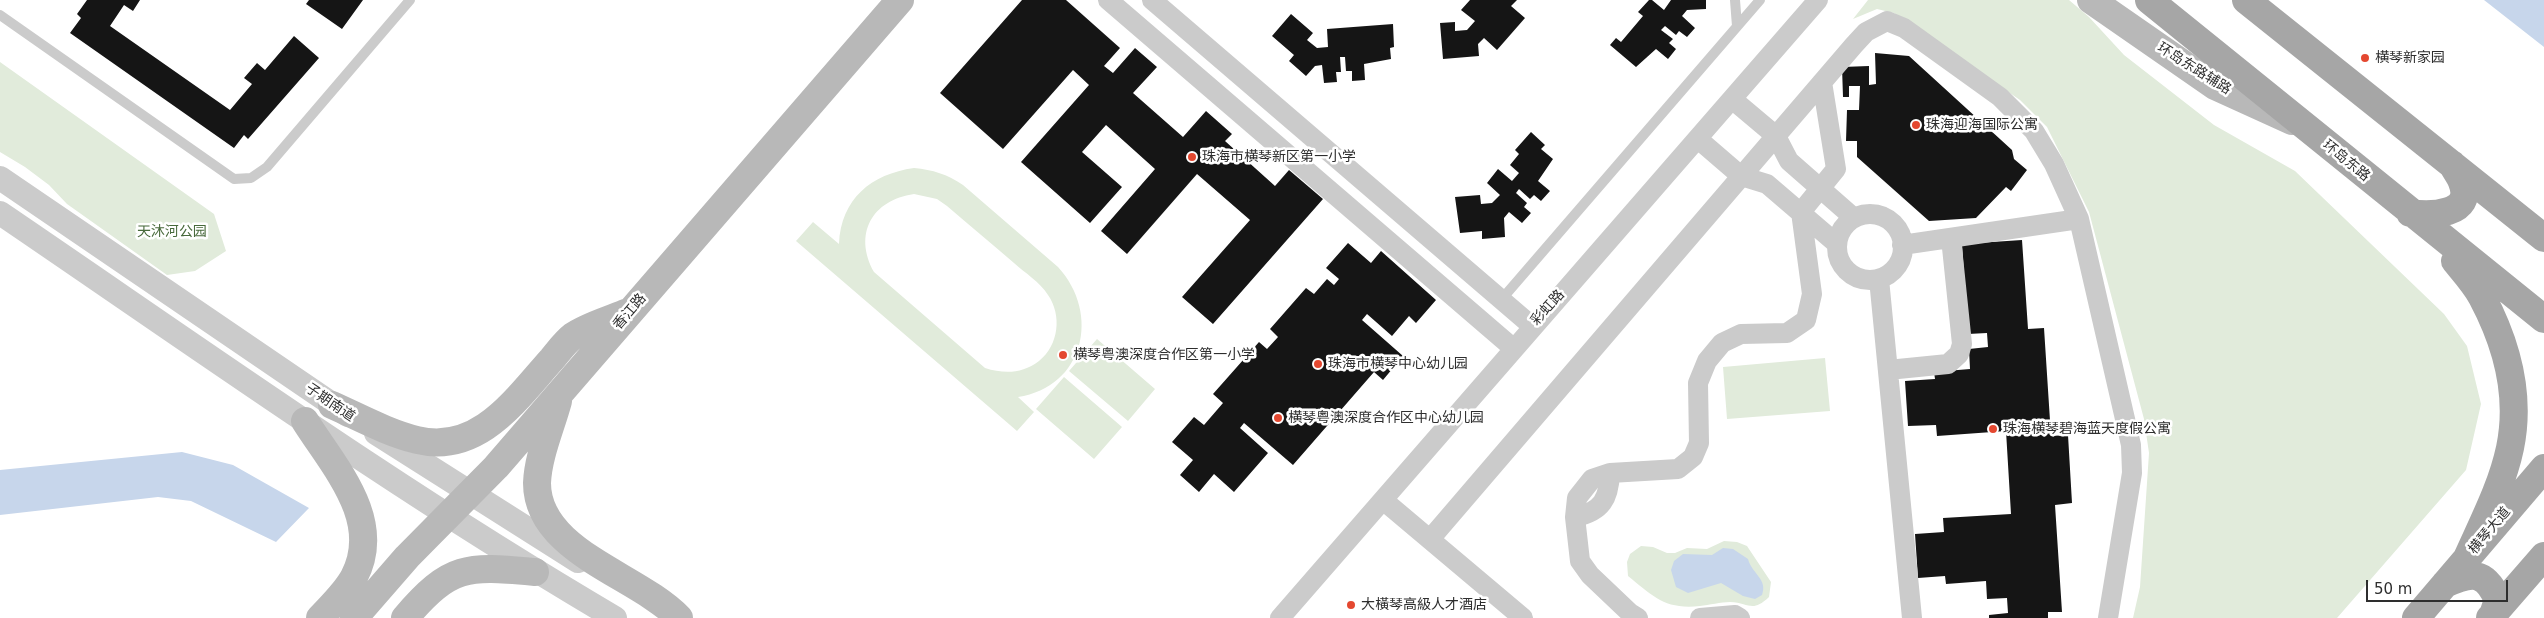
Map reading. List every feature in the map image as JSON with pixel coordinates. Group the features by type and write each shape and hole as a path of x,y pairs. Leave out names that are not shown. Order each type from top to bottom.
{"main road":[{"name":"香江路","path":"354,618 407,557 470,493 561,392 900,0"},
{"name":"环岛东路辅路","path":"2091,0 2215,86 2304,127"},
{"name":"环岛东路","path":"2149,0 2544,319"},
{"path":"2250,2 2544,238"},
{"path":"2452,164 2462,182 2464,192 2460,202 2453,209 2442,214 2428,216 2420,220 2482,296 2508,358 2514,388 2510,447 2498,488 2467,558"},
{"path":"332,405 416,440 434,443 453,442 487,427 501,415 573,336 633,309"},
{"path":"561,392 539,468 537,484 545,516 566,542 664,603 679,618"},
{"path":"305,421 356,503 364,532 360,563 354,577 346,590 320,618"},
{"name":"横琴大道","path":"2416,618 2544,468"},
{"path":"2492,617 2544,556"},
{"path":"405,618 427,592 450,576 490,568 535,572"},
{"path":"2445,584 2463,576 2474,575 2485,580 2492,588 2498,600 2492,617"},
{"path":"2492,617 2544,575"}],"street":[{"path":"1108,0 1513,348"},
{"path":"1152,0 1532,326"},
{"name":"彩虹路","path":"1280,618 1532,326 1818,0"},
{"path":"1431,538 1866,32 1887,21 1894,23 2000,97 2034,132 2054,164 2079,220 2131,445 2132,473 2108,618"},
{"path":"1638,618 1630,613 1590,575 1580,560 1575,517 1578,498 1592,479 1610,473 1678,469 1693,457 1699,442 1698,383 1707,361 1722,343 1741,334 1787,333 1806,320 1812,294 1801,212 1836,169 1822,82"},
{"path":"1732,99 1776,136 1790,161 1854,218"},
{"path":"1698,139 1742,176 1767,184 1837,244"},
{"name":"子期南道","path":"0,178 332,405 667,618"},
{"name":"子期南道","path":"0,213 305,421 535,572 615,618"},
{"path":"1864,214 1886,218 1900,234 1902,245 1897,266 1889,274 1879,279 1868,280 1848,272 1841,264 1837,244 1843,229 1854,218 1864,214"},
{"path":"1902,245 2079,220"},
{"path":"1888,370 1948,364 1959,354 1962,344 1951,238"},
{"path":"1879,279 1912,618"},
{"path":"1383,500 1431,538 1523,618"},
{"path":"1700,618 1736,614 1740,618"}],"lane":[{"path":"0,15 234,179 251,178 267,167 410,0"},
{"path":"1735,0 1737,26"},
{"path":"1501,300 1760,0"}],"green space":[{"path":"1868,0 2069,0 2089,17 2124,55 2214,125 2295,171 2444,314 2467,346 2481,404 2466,470 2337,618 2133,618 2140,587 2149,453 2144,419 2089,212 2047,127 2020,100 1894,13 1877,9 1853,19"},
{"name":"天沐河公园","path":"0,62 214,214 226,251 195,271 167,275 67,204 49,185 25,167 0,152"},
{"path":"914,168 927,170 945,175 963,185 1058,267 1071,286 1079,306 1082,326 1079,346 1071,364 1058,379 1040,390 1018,397 1034,412 1017,431 796,241 813,222 839,244 841,228 846,214 852,202 861,191 884,176","holes":["914,194 937,199 1032,278 1048,295 1057,320 1056,330 1051,347 1033,365 1013,372 985,368 874,272 865,245 866,232 870,221 877,211 887,203"]},
{"path":"1097,339 1155,389 1128,421 1069,371"},
{"path":"1825,358 1830,411 1727,419 1723,367"},
{"path":"1064,377 1122,427 1094,459 1036,409"},
{"path":"1724,541 1737,542 1747,546 1771,582 1769,597 1759,605 1751,606 1723,602 1688,607 1668,604 1645,590 1628,576 1627,562 1630,554 1641,546 1653,547 1667,553 1675,553 1687,548 1707,549"}],"water":[{"path":"2484,0 2544,0 2544,47"},
{"path":"182,452 233,465 309,508 276,542 191,501 158,497 0,515 0,470"},
{"path":"1723,548 1733,549 1748,559 1763,585 1762,595 1755,599 1743,596 1721,583 1688,593 1676,587 1671,570 1674,561 1683,554 1712,555"}],"building":[{"path":"87,0 140,0 133,11 124,5 110,26 230,110 252,84 244,78 257,63 265,70 294,36 319,58 248,139 244,135 234,148 70,33 81,18 77,14"},
{"path":"309,0 363,0 342,29 306,4"},
{"name":"珠海市横琴新区第一小学","path":"1022,0 1066,0 1120,48 1104,66 1113,73 1135,48 1157,67 1133,93 1183,137 1206,111 1232,134 1225,141 1275,186 1289,170 1323,199 1213,324 1182,297 1250,220 1197,174 1127,254 1101,231 1155,169 1106,125 1082,152 1122,187 1090,223 1021,162 1089,85 1073,70 1003,149 940,93"},
{"path":"1470,0 1517,0 1511,6 1525,18 1497,50 1484,38 1478,44 1479,56 1443,59 1440,23 1455,22 1455,31 1467,30 1475,21 1461,10"},
{"path":"1649,0 1652,0 1664,10 1671,0 1706,0 1706,9 1687,10 1682,16 1695,28 1687,37 1679,31 1676,35 1665,26 1661,30 1673,39 1669,43 1676,49 1668,59 1656,49 1636,67 1610,45 1616,38 1621,42 1643,16 1638,12"},
{"path":"1291,14 1313,33 1307,40 1317,48 1328,47 1327,29 1393,24 1394,47 1390,48 1391,59 1364,64 1365,80 1352,81 1352,71 1346,71 1345,57 1340,57 1341,72 1336,72 1337,82 1324,83 1322,65 1315,66 1306,76 1289,61 1294,55 1272,36"},
{"name":"珠海迎海国际公寓","path":"1875,53 1909,56 2012,150 2014,159 2027,170 2011,191 2006,187 1976,218 1929,221 1857,157 1857,141 1846,141 1847,110 1859,110 1860,86 1849,86 1849,97 1843,97 1842,67 1869,66 1869,85 1876,84"},
{"path":"1531,132 1545,145 1541,149 1553,159 1538,181 1550,191 1541,201 1534,195 1530,199 1519,189 1516,193 1527,203 1524,207 1531,213 1522,223 1509,212 1504,218 1505,237 1482,239 1482,231 1460,233 1455,197 1480,195 1481,204 1492,203 1500,195 1487,183 1498,169 1512,181 1519,173 1510,165 1519,154 1515,150"},
{"name":"珠海横琴碧海蓝天度假公寓","path":"2022,240 2028,329 2044,328 2051,436 2068,435 2072,503 2055,505 2062,612 2048,612 2048,618 1989,618 1989,615 2008,613 2007,598 1987,599 1986,581 1946,584 1945,576 1918,578 1915,534 1944,532 1943,518 2011,514 2006,431 1937,436 1936,425 1908,426 1905,381 1935,379 1934,372 1970,369 1969,349 1988,347 1987,333 1968,334 1962,244"},
{"name":"珠海市横琴中心幼儿园","path":"1348,243 1371,263 1381,251 1436,300 1416,323 1409,316 1392,336 1367,314 1362,320 1403,356 1383,380 1374,372 1293,465 1244,423 1240,428 1268,453 1234,492 1214,474 1199,492 1180,475 1193,460 1172,442 1194,417 1204,425 1223,403 1213,394 1259,342 1267,349 1278,337 1270,329 1306,288 1314,294 1327,279 1334,285 1339,279 1326,268"}],"place":[{"name":"横琴新家园","path":"2365,58"},
{"name":"珠海迎海国际公寓","path":"1916,125"},
{"name":"珠海市横琴新区第一小学","path":"1192,157"},
{"name":"横琴粤澳深度合作区第一小学","path":"1063,355"},
{"name":"珠海市横琴中心幼儿园","path":"1318,364"},
{"name":"横琴粤澳深度合作区中心幼儿园","path":"1278,418"},
{"name":"珠海横琴碧海蓝天度假公寓","path":"1993,429"},
{"name":"大橫琴高級人才酒店","path":"1351,605"}]}
